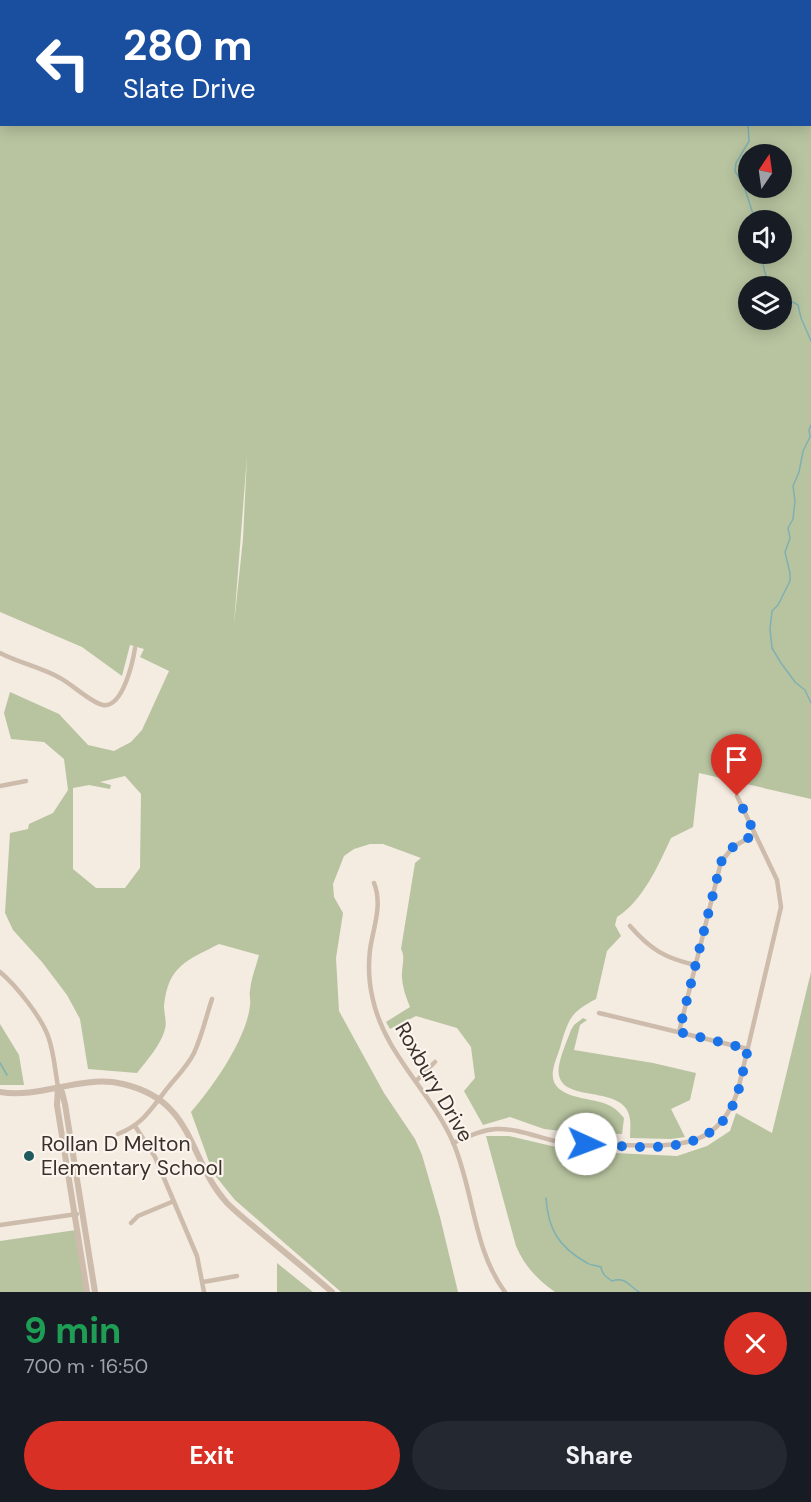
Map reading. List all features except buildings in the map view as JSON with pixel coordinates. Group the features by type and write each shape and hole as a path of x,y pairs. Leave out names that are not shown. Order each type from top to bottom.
{"street":[{"path":"0,653 60,678 98,703 107,705 113,702 128,678 135,648"},
{"path":"0,786 26,782"},
{"path":"453,1143 481,1132 497,1129 576,1144 669,1146 697,1140 720,1124 731,1109 738,1090 781,907 777,880 737,796"},
{"path":"679,1032 721,862 733,847 755,834"},
{"name":"Roxbury Drive","path":"374,883 379,897 369,959 369,979 373,1002 386,1036 442,1120 453,1143 485,1255 492,1273 505,1292"},
{"path":"630,926 660,954 695,965"},
{"path":"0,972 12,983 45,1029 51,1048 58,1087 57,1105 73,1214 87,1292"},
{"path":"118,1134 135,1126 149,1114 181,1073 194,1053 212,999"},
{"path":"599,1013 748,1049"},
{"path":"416,1081 435,1062"},
{"path":"0,1092 26,1092 88,1082 110,1082 134,1088 158,1100 184,1126 212,1183 228,1204 332,1292"},
{"path":"58,1087 62,1092 95,1292"},
{"path":"135,1126 155,1157 197,1256 204,1292"},
{"path":"131,1223 138,1216 174,1201"},
{"path":"0,1225 82,1213"},
{"path":"203,1282 237,1276"}],"green space":[{"path":"0,126 811,126 811,799 699,773 693,827 671,838 642,892 635,902 617,917 615,925 621,936 607,951 596,999 576,1012 569,1022 554,1064 553,1080 564,1092 606,1104 618,1111 624,1118 622,1134 578,1133 544,1129 510,1117 483,1125 464,1091 475,1078 471,1047 457,1028 416,1016 390,1029 386,1022 410,1007 402,982 401,949 415,863 421,858 383,844 370,844 354,849 344,856 333,884 334,897 343,913 336,958 339,1011 384,1093 415,1139 422,1155 458,1292 341,1292 235,1200 213,1173 191,1112 219,1076 243,1032 248,1018 251,982 259,955 219,944 188,961 174,973 166,993 164,1006 166,1024 163,1035 137,1073 88,1069 80,1019 67,995 42,962 13,930 5,913 10,833 28,829 29,824 53,813 68,790 64,759 44,742 11,739 4,713 10,692 59,714 88,745 114,751 131,742 142,730 169,671 140,657 144,649 130,645 122,676 82,647 0,612","holes":["247,456 243,539 234,624","125,776 141,794 140,868 125,888 96,888 73,869 73,788 89,785 110,789 111,785 100,782"]},
{"path":"811,972 811,1292 555,1292 532,1272 516,1246 486,1136 509,1136 573,1151 677,1156 707,1146 730,1131 736,1113 772,1133"},
{"path":"583,1018 587,1020 580,1025 574,1050 653,1063 696,1073 690,1100 671,1109 685,1137 630,1138 630,1117 620,1102 574,1090 565,1085 560,1078 560,1061 571,1030"},
{"path":"0,1024 19,1055 24,1085 0,1085"},
{"path":"76,1230 85,1292 0,1292 0,1241"},
{"path":"277,1263 313,1292 277,1292"}],"waterway":[{"path":"748,126 749,141 736,163 735,171 744,186 752,210"},
{"path":"764,264 766,276"},
{"path":"792,302 798,305 811,341"},
{"path":"811,425 810,437 803,451 799,472 793,486 795,501 793,519 788,528 790,538 785,552 790,581 778,605 772,611 770,629 772,648 795,682 805,690 811,703"},
{"path":"0,1063 7,1075"},
{"path":"546,1198 552,1228 562,1244 577,1257 589,1264 601,1267 602,1272 612,1281 624,1281 639,1292"}],"place":[{"name":"Rollan D Melton Elementary School","path":"29,1156"}],"route":[{"path":"586,1144 669,1146 687,1143 706,1136 720,1124 734,1102 748,1049 679,1032 718,869 724,856 733,847 755,834 737,796"}]}
